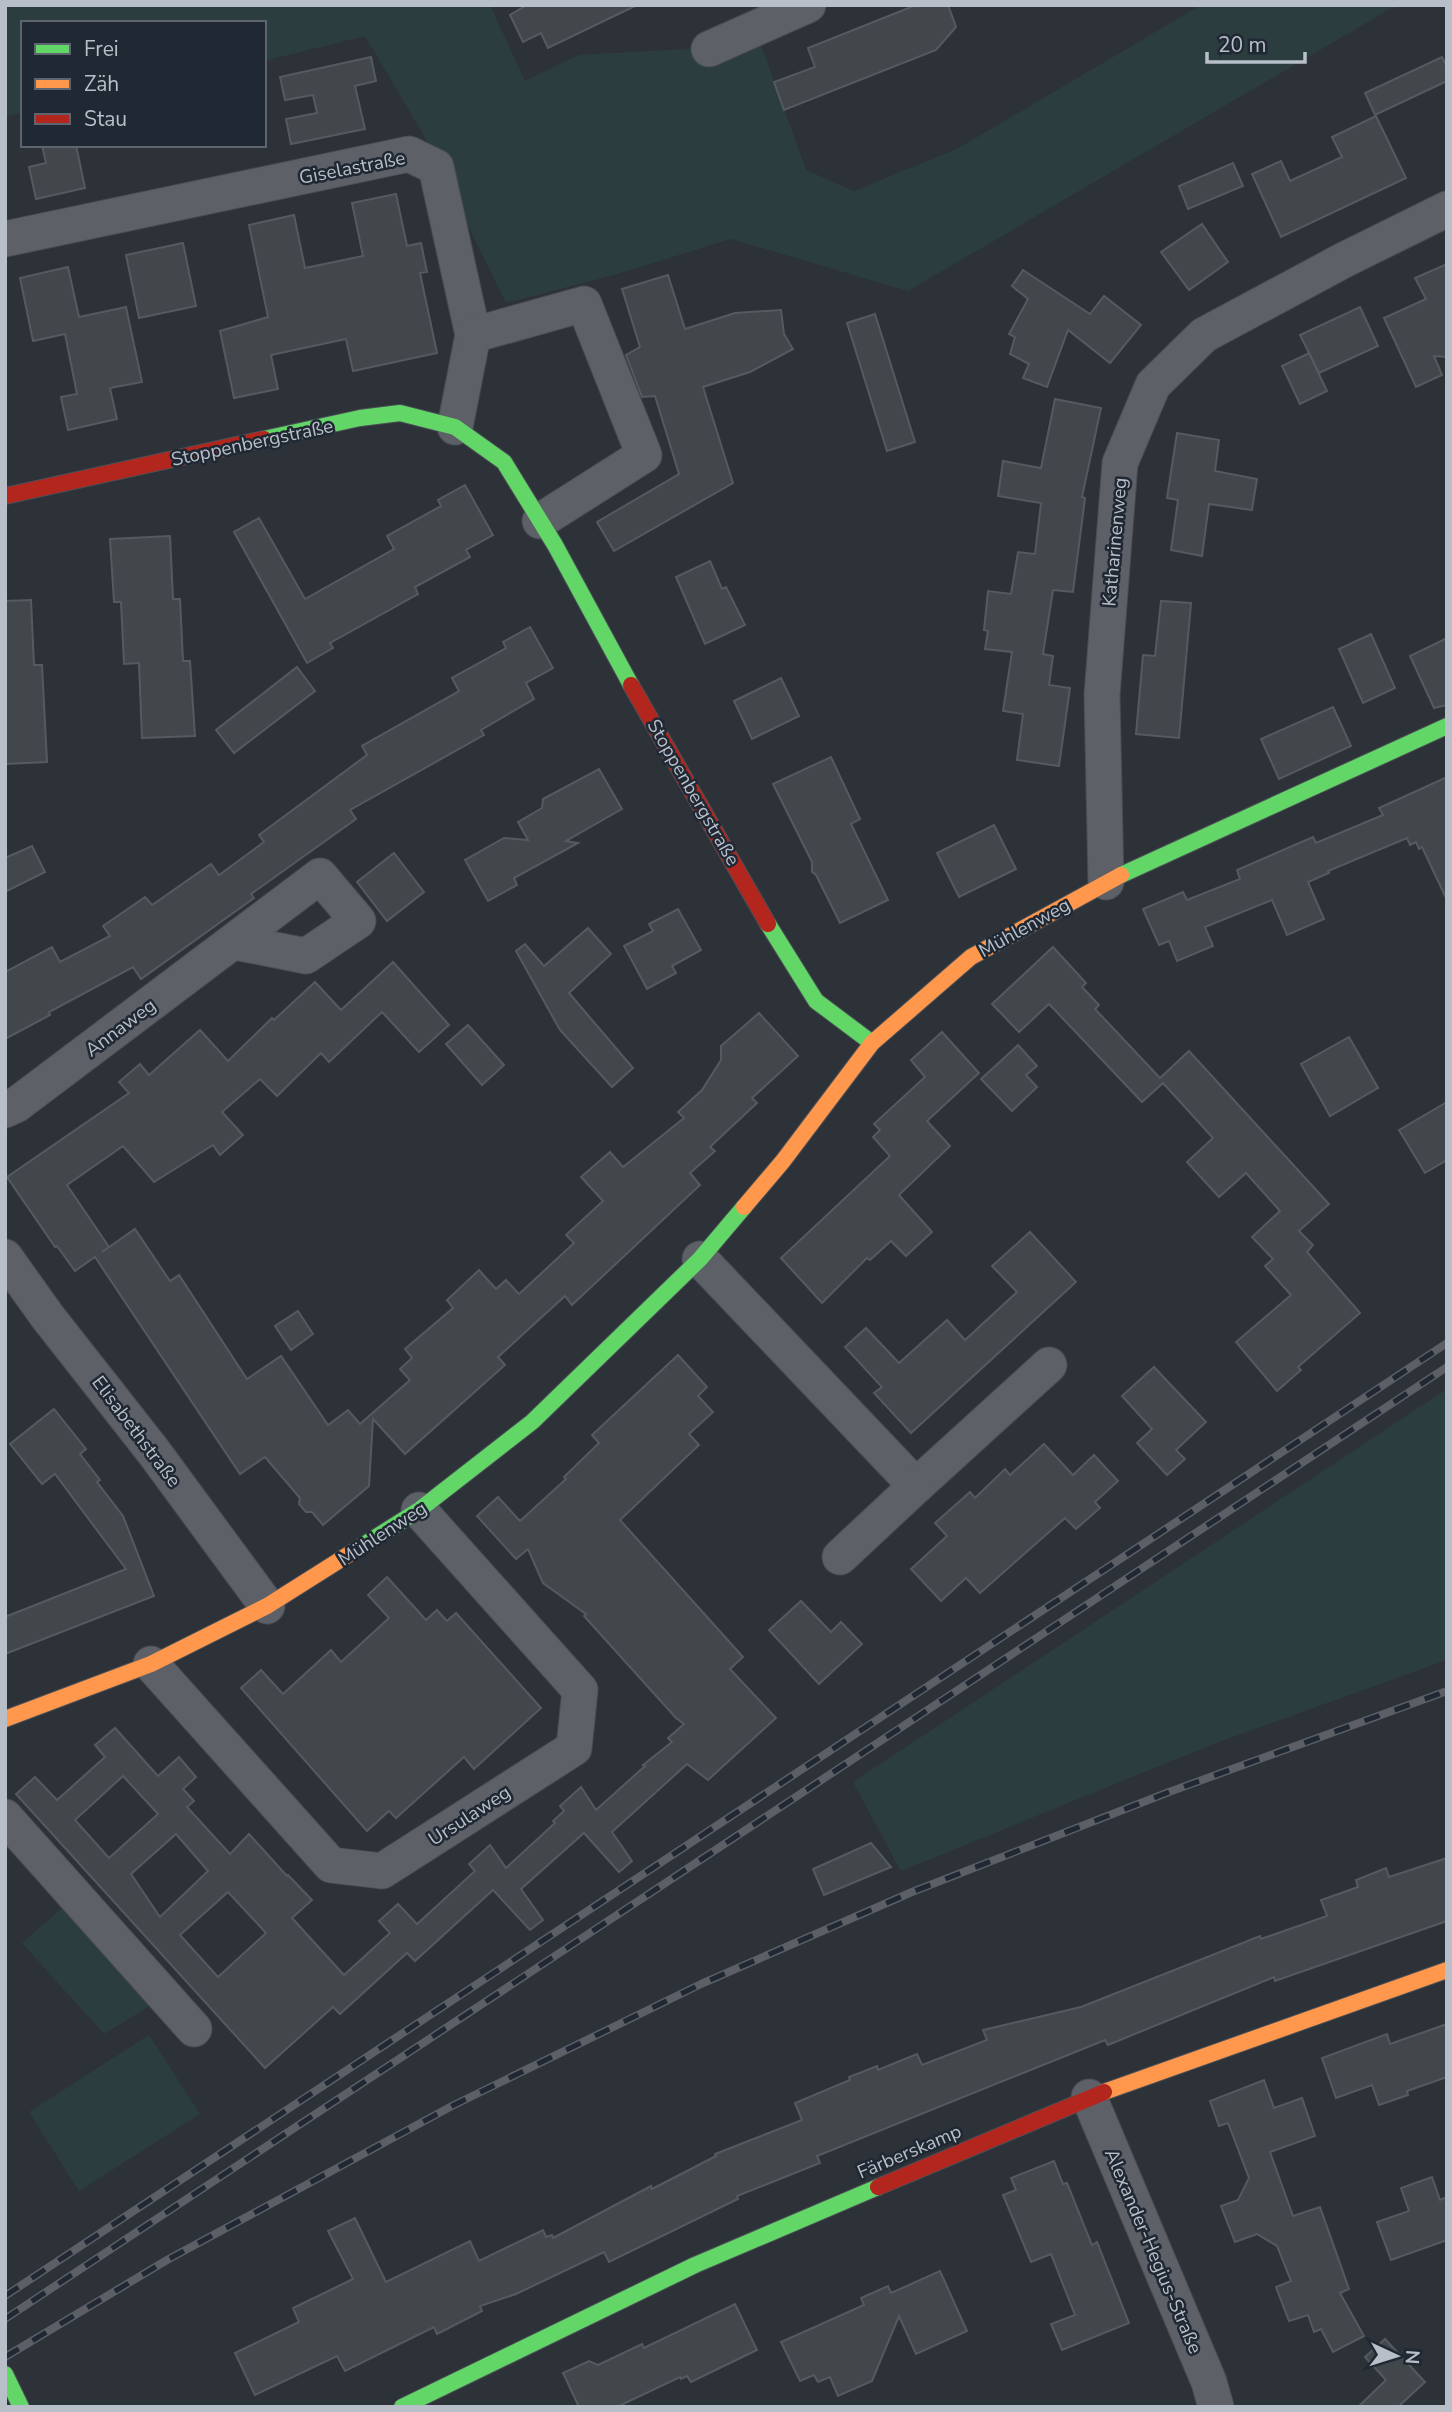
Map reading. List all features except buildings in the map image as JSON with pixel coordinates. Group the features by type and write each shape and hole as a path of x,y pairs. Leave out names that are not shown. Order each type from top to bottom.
{"street":[{"path":"709,49 808,5"},
{"name":"Giselastraße","path":"5,239 409,154 436,167 472,335 455,427"},
{"name":"Katharinenweg","path":"1106,882 1101,695 1121,463 1153,385 1204,335 1344,260 1447,209"},
{"path":"472,335 584,304 644,455 540,521"},
{"name":"Stoppenbergstraße","path":"5,496 360,418 400,413 455,427 503,462 540,521 774,934 816,1001 872,1043"},
{"name":"Mühlenweg","path":"5,1719 151,1664 267,1606 419,1510 532,1422 700,1259 783,1161 872,1043 971,957 1106,882 1447,726"},
{"name":"Annaweg","path":"5,1111 235,942"},
{"name":"Elisabethstraße","path":"5,1257 267,1606"},
{"path":"700,1259 916,1486"},
{"path":"840,1557 1049,1365"},
{"name":"Ursulaweg","path":"151,1664 331,1865 382,1871 574,1748 580,1690 419,1510"},
{"path":"5,1817 194,2029"},
{"name":"Färberskamp","path":"402,2407 695,2265 1089,2097 1447,1970"},
{"name":"Alexander-Hegius-Straße","path":"1089,2097 1209,2382 1216,2407"},
{"path":"5,2374 21,2407"}],"shaded area":[{"path":"5,5 490,5 525,81 579,55 761,45 806,170 854,191 957,149 1201,5 1405,5 1390,9 908,291 731,239 614,275 506,303 423,134 365,36 266,61 266,21 21,21 21,112 5,116"},
{"path":"1447,1389 1447,1660 1216,1743 901,1871 853,1782"},
{"path":"67,1904 156,2002 104,2034 22,1943"},
{"path":"149,2035 200,2114 79,2191 29,2112"}],"railway":[{"path":"5,2296 1447,1343"},
{"path":"5,2319 1447,1367"},
{"path":"5,2357 167,2260 452,2106 701,1984 912,1892 1169,1792 1447,1691"}],"traffic: fast":[{"path":"264,439 360,418 400,413 455,427 504,462 555,545 631,685"},
{"path":"1121,875 1447,726"},
{"path":"768,924 816,1001 872,1043"},
{"path":"362,1546 419,1510 532,1422 700,1259 744,1207"},
{"path":"402,2407 695,2265 878,2187"},
{"path":"5,2374 21,2407"}],"traffic: slow":[{"path":"744,1207 783,1161 872,1043 971,957 1121,875"},
{"path":"5,1719 151,1664 267,1606 362,1546"},
{"path":"1104,2092 1447,1970"}],"traffic: jam":[{"path":"5,496 264,439"},
{"path":"631,685 768,924"},
{"path":"878,2187 1104,2092"}]}
